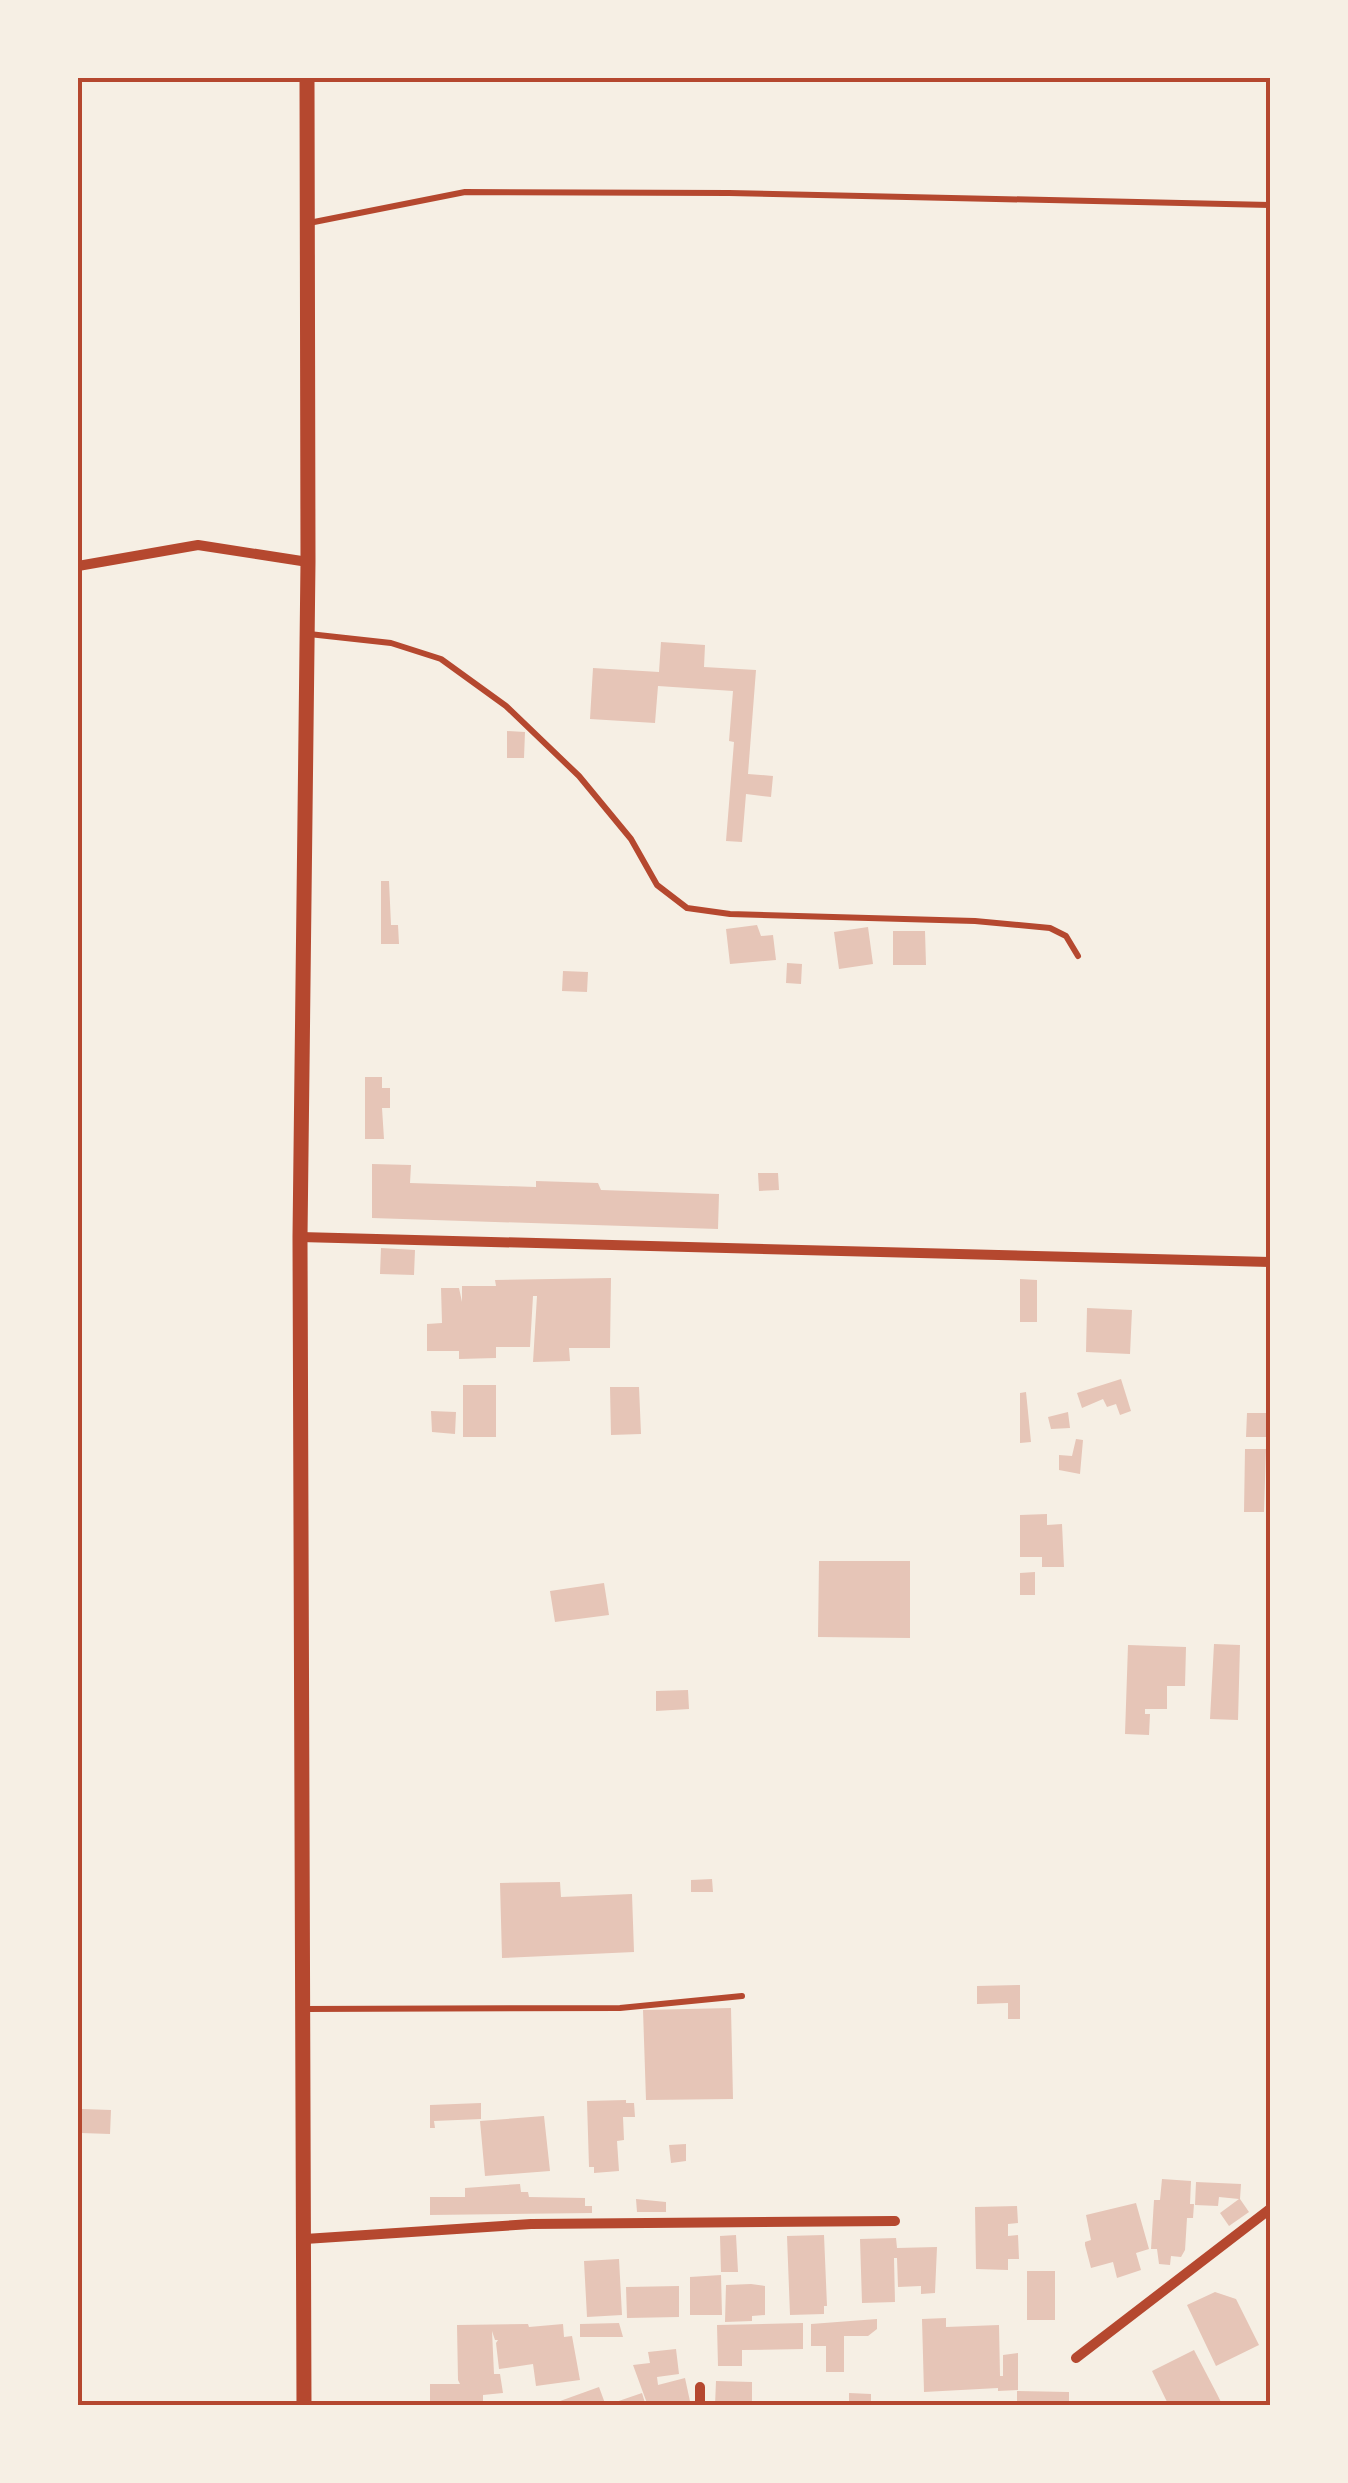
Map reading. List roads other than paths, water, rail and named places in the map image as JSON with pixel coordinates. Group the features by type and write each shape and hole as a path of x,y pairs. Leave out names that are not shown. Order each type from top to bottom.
{"main road":[{"path":"304,2406 300,1237 308,562 307,78"}],"street":[{"path":"78,566 198,545 308,562"},
{"path":"300,1237 1270,1262"},
{"path":"1076,2358 1270,2209"},
{"path":"305,2239 531,2224 895,2221"},
{"path":"700,2387 700,2406"}],"lane":[{"path":"308,223 465,192 768,193 1270,205"},
{"path":"307,634 391,643 441,659 506,706 580,776 630,838 658,885 687,908 730,914 975,921 1050,928 1066,936 1078,956"},
{"path":"304,2008 620,2008 742,1996"}]}
